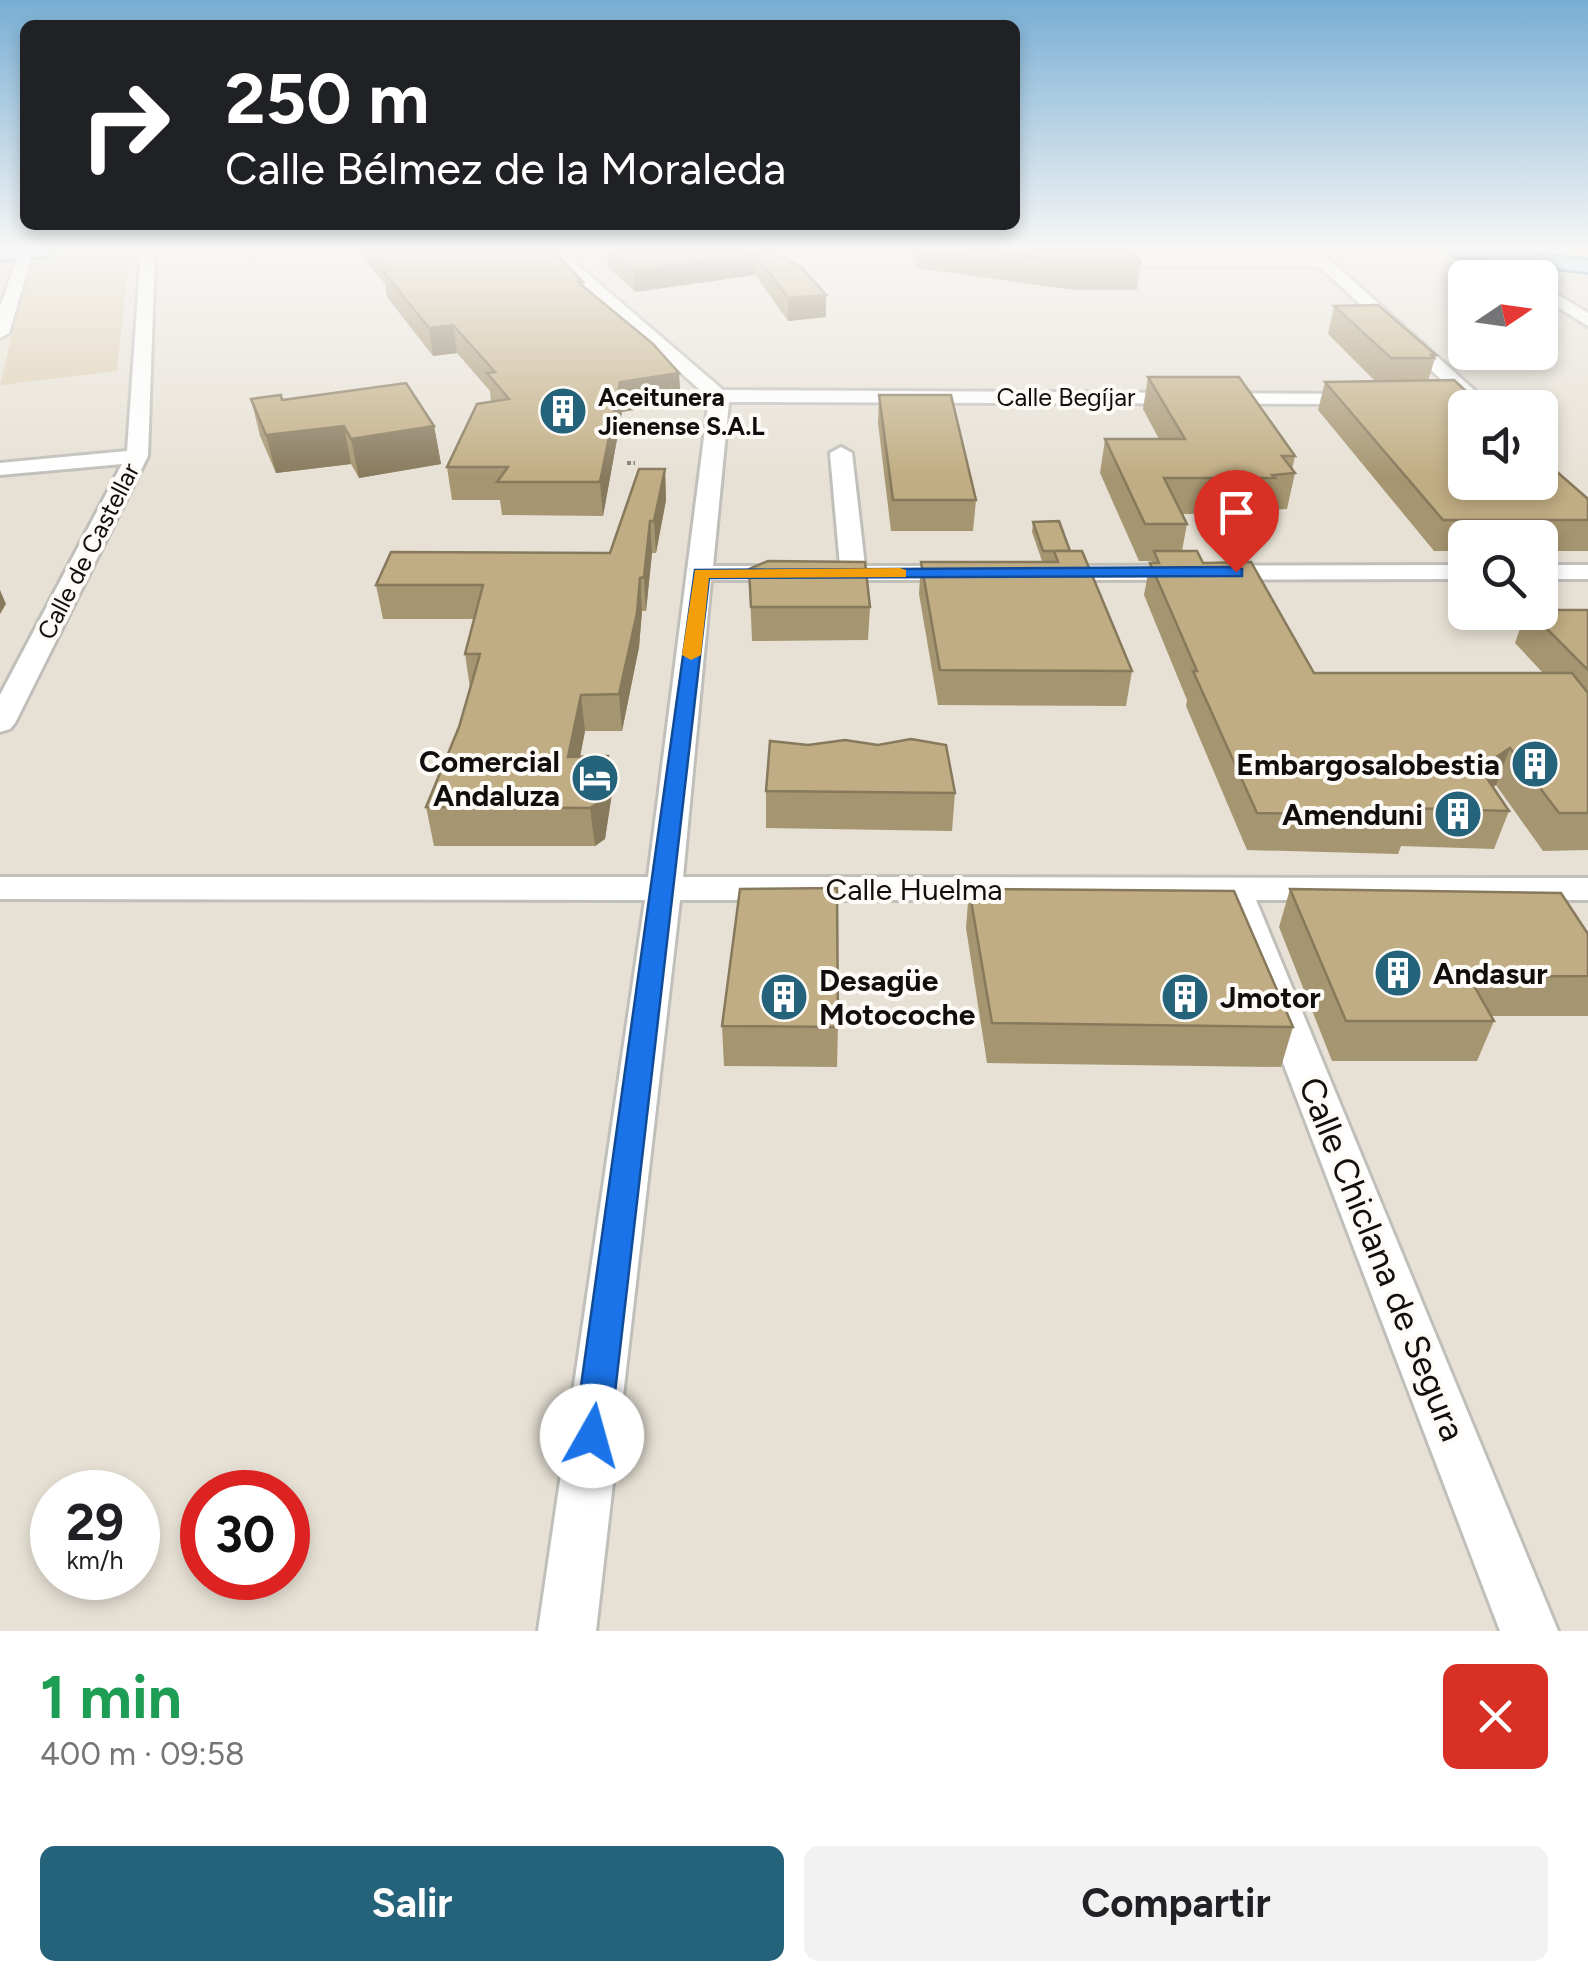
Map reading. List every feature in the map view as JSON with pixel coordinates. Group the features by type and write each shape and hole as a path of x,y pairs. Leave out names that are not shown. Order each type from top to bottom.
{"street":[{"name":"Calle de Castellar","path":"0,723 137,456 144,326"},
{"path":"567,1631 664,890 718,396 639,326"},
{"path":"1394,326 1465,390"},
{"name":"Calle Begíjar","path":"718,396 1394,398"},
{"path":"1434,398 1448,400"},
{"path":"841,453 854,574"},
{"path":"0,469 137,456"},
{"path":"1031,573 1448,572"},
{"path":"1558,572 1588,572"},
{"path":"701,573 992,573"},
{"name":"Calle Huelma","path":"0,888 1234,888 1548,904 1588,889"},
{"name":"Calle Chiclana de Segura","path":"1234,888 1529,1631"}],"path":[{"path":"626,463 636,463"}],"shaded area":[{"path":"0,326 1448,326 1448,370 1558,370 1558,326 1588,326 1588,1631 0,1631"},
{"path":"14,326 122,326 117,371 0,385"}],"building":[{"path":"454,326 631,326 679,373 620,382 600,482 497,482 508,467 447,467 477,404 509,399 487,373 495,372"},
{"path":"1356,326 1402,326 1436,355 1391,358"},
{"path":"1148,377 1239,377 1295,456 1282,456 1295,473 1272,475 1275,478 1164,478 1187,524 1145,524 1105,439 1185,439"},
{"path":"1454,380 1465,390 1448,390 1448,500 1558,500 1558,473 1588,499 1588,520 1443,520 1325,382"},
{"path":"406,383 434,426 351,439 344,426 266,435 251,399 281,395 282,400"},
{"path":"879,395 951,395 976,500 893,500"},
{"path":"639,469 665,469 654,521 650,521 644,577 640,578 637,613 619,694 581,695 568,757 608,756 601,801 590,808 426,807 459,727 480,654 465,654 483,585 376,585 391,552 610,553"},
{"path":"1059,521 1070,551 1043,551 1033,522"},
{"path":"1054,551 1082,551 1132,671 940,670 921,562 1058,562"},
{"path":"1154,551 1197,551 1203,563 1251,562 1314,673 1572,673 1588,693 1588,813 1559,813 1510,748 1480,768 1509,811 1406,808 1411,816 1257,813 1150,563 1159,563"},
{"path":"768,561 865,562 870,607 751,607 749,569"},
{"path":"1558,610 1588,610 1588,670 1548,630 1558,630"},
{"path":"911,739 946,745 955,793 766,791 770,741 808,745 845,740 878,745"},
{"name":"Desagüe Motocoche","path":"837,888 838,1027 722,1026 740,889"},
{"path":"969,889 1234,891 1293,1027 992,1023"},
{"path":"1290,889 1561,893 1588,934 1588,976 1469,977 1494,1021 1346,1021"}],"slow traffic":[{"path":"691,655 701,573 900,573"}],"place":[{"name":"Aceitunera Jienense S.A.L","path":"563,411"},
{"name":"Embargosalobestia","path":"1535,764"},
{"name":"Comercial Andaluza","path":"595,778"},
{"name":"Amenduni","path":"1458,814"},
{"name":"Andasur","path":"1398,973"},
{"name":"Desagüe Motocoche","path":"784,997"},
{"name":"Jmotor","path":"1185,997"}],"route":[{"path":"592,1436 664,890 701,573 1236,572"}]}
